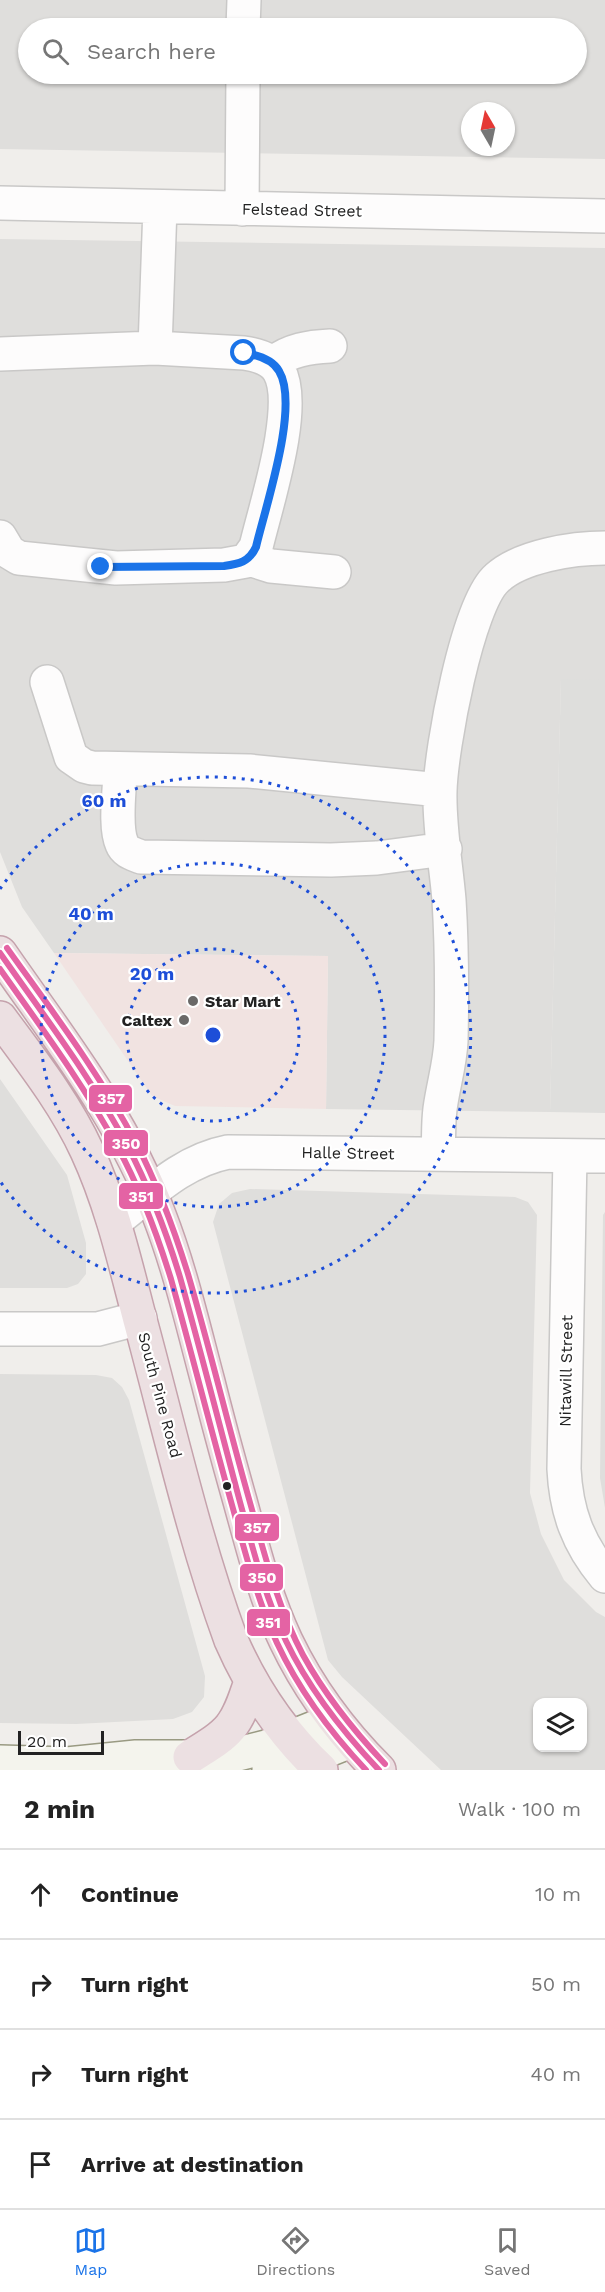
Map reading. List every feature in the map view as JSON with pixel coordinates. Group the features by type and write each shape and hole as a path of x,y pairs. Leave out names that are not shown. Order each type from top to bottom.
{"highway":[{"path":"0,953 96,1090 136,1161 151,1193 184,1290 248,1532 272,1608 298,1665 343,1730 379,1770"},
{"name":"South Pine Road","path":"0,1018 55,1096 87,1150 114,1222 183,1484 221,1614 234,1648 251,1682 307,1755"},
{"path":"190,1757 225,1736 231,1729 238,1718 251,1682"}],"street":[{"path":"243,0 243,18"},
{"path":"242,209 243,84"},
{"name":"Felstead Street","path":"0,203 605,216"},
{"path":"155,348 160,207"},
{"path":"273,363 290,352 330,346"},
{"path":"0,354 155,348 244,353 273,363 281,375 284,387 283,432 256,547 249,559 224,566 116,567 25,559 4,553"},
{"path":"438,1154 440,1107 451,1043 450,918 440,790 443,758 464,653 487,589 497,578 514,567 535,559 586,548 605,548"},
{"path":"249,559 271,566 334,572"},
{"path":"47,682 71,757 84,766 120,770 260,772 440,790"},
{"path":"120,770 119,826 122,843 132,854 141,857 331,860 377,858 445,849"},
{"name":"Halle Street","path":"114,1222 184,1167 211,1155 228,1152 605,1156"},
{"name":"Nitawill Street","path":"570,1156 565,1491 578,1536 592,1560 605,1576"},
{"path":"0,1329 98,1329 140,1318"},
{"path":"269,1770 307,1755 343,1730"},
{"path":"0,1762 83,1767 136,1757 307,1755"}],"shaded area":[{"path":"0,0 605,0 605,159 0,149"},
{"path":"0,239 605,248 605,680 561,680 550,1112 326,1109 328,956 54,953 22,907 0,852"},
{"path":"561,679 605,680 605,1113 550,1112"},
{"path":"54,953 328,956 326,1109 175,1106 152,1096"},
{"path":"0,1079 67,1175 86,1243 86,1274 78,1284 67,1288 0,1288"},
{"path":"250,1189 515,1197 528,1202 537,1215 530,1493 541,1534 564,1580 596,1612 605,1617 605,1770 441,1770 342,1677 328,1660 213,1222 219,1204 232,1193"},
{"path":"605,1212 605,1508 600,1478 603,1215"},
{"path":"0,1374 96,1375 112,1378 122,1387 129,1400 205,1676 204,1697 192,1712 173,1719 76,1724 0,1723"}],"transit line":[{"name":"357","path":"7,948 107,1092 151,1175 188,1274 260,1539 286,1617 303,1655 330,1698 385,1764"},
{"name":"350","path":"0,953 98,1095 143,1177 180,1277 255,1555 279,1624 295,1659 316,1693 339,1725 379,1770"},
{"name":"351","path":"0,969 91,1102 134,1180 171,1279 247,1558 270,1626 306,1694 328,1726 366,1770"}],"place":[{"name":"Star Mart","path":"193,1001"},
{"name":"Caltex","path":"184,1020"}],"route":[{"path":"101,567 224,566 243,562 252,556 280,447 285,399 283,381 276,366 269,360 244,353"}]}
